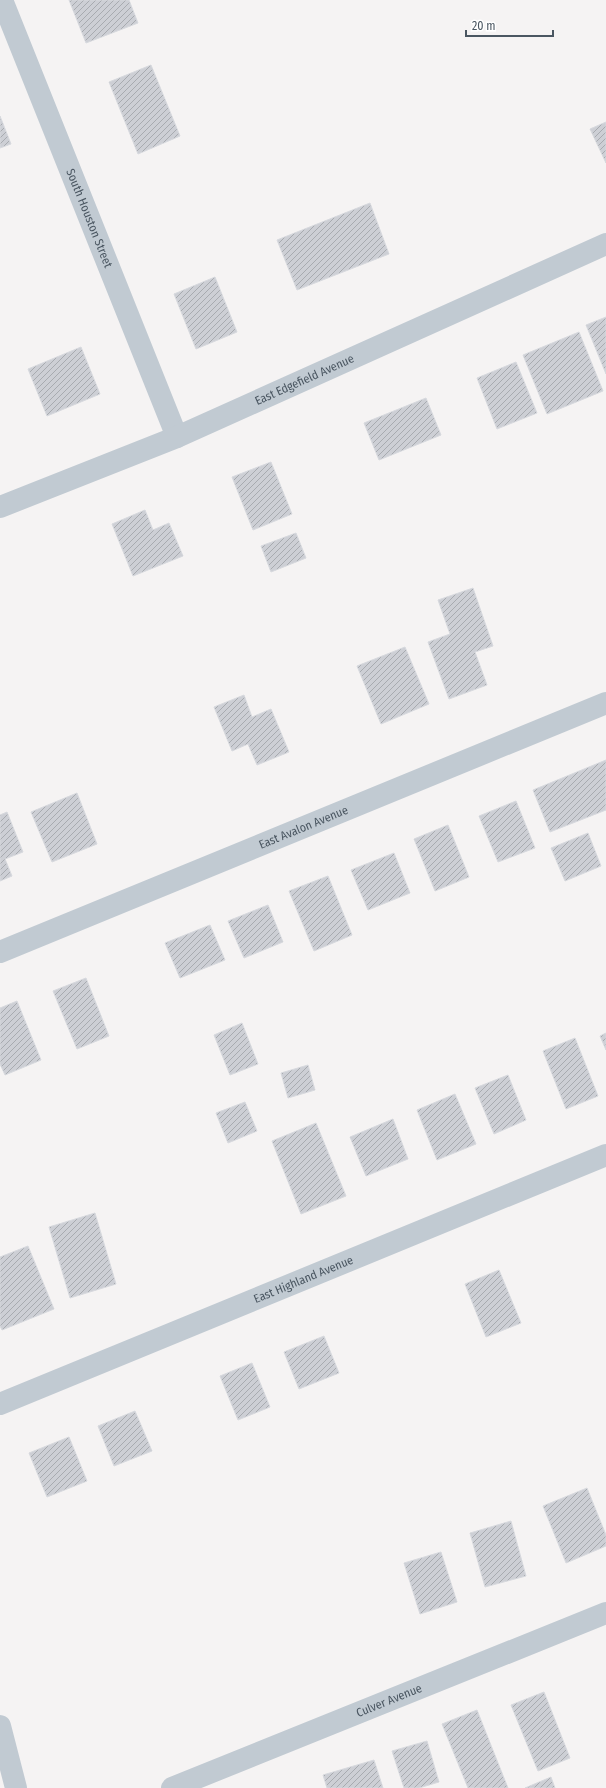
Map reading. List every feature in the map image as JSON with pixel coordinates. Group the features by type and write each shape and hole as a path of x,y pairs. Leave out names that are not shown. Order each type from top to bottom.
{"street":[{"name":"South Houston Street","path":"3,8 177,437"},
{"name":"East Edgefield Avenue","path":"0,507 177,437 606,244"},
{"name":"East Avalon Avenue","path":"0,952 606,703"},
{"name":"East Highland Avenue","path":"0,1404 606,1155"},
{"name":"Culver Avenue","path":"172,1788 606,1613"},
{"path":"0,1726 16,1788"}],"building":[{"path":"69,0 129,0 138,23 86,43"},
{"path":"151,65 180,136 138,154 109,82"},
{"path":"0,116 11,144 0,148"},
{"path":"606,122 606,163 590,129"},
{"path":"370,203 389,254 297,290 277,240"},
{"path":"215,277 237,332 196,349 174,294"},
{"path":"606,317 606,374 586,325"},
{"path":"579,332 603,391 547,414 523,355"},
{"path":"81,347 100,394 47,416 28,369"},
{"path":"516,362 537,413 497,429 477,378"},
{"path":"426,398 441,435 379,460 364,423"},
{"path":"271,462 292,514 253,530 232,477"},
{"path":"145,510 153,530 169,523 183,556 133,576 112,524"},
{"path":"296,533 306,558 271,572 261,546"},
{"path":"473,588 493,646 475,652 487,685 449,699 428,642 450,634 438,600"},
{"path":"405,647 429,704 381,724 357,666"},
{"path":"244,695 252,717 271,709 289,752 257,765 248,744 232,751 214,707"},
{"path":"606,760 606,810 550,832 533,790"},
{"path":"77,793 97,844 52,862 31,812"},
{"path":"516,801 535,848 498,862 479,816"},
{"path":"7,812 23,852 5,859 12,876 0,881 0,815"},
{"path":"448,825 469,877 435,891 414,839"},
{"path":"588,833 601,866 565,881 551,848"},
{"path":"394,853 410,893 368,910 351,870"},
{"path":"328,876 352,935 314,951 289,891"},
{"path":"268,905 283,942 244,958 228,921"},
{"path":"210,925 225,960 180,978 165,943"},
{"path":"86,978 109,1036 77,1049 53,991"},
{"path":"17,1001 41,1060 5,1075 0,1064 0,1008"},
{"path":"242,1023 258,1064 230,1075 214,1035"},
{"path":"606,1033 606,1050 600,1036"},
{"path":"575,1038 598,1096 566,1109 543,1051"},
{"path":"308,1065 315,1090 288,1098 281,1073"},
{"path":"508,1075 526,1120 494,1134 475,1088"},
{"path":"455,1094 476,1144 437,1160 417,1110"},
{"path":"245,1102 257,1131 228,1143 216,1113"},
{"path":"393,1119 408,1159 366,1176 350,1137"},
{"path":"316,1123 346,1196 301,1214 272,1141"},
{"path":"95,1213 116,1284 70,1298 49,1227"},
{"path":"28,1246 54,1309 2,1330 0,1326 0,1257"},
{"path":"499,1270 521,1323 486,1337 465,1284"},
{"path":"324,1336 339,1373 299,1389 284,1352"},
{"path":"252,1363 270,1407 238,1420 220,1376"},
{"path":"135,1411 152,1451 114,1466 98,1426"},
{"path":"69,1437 87,1481 47,1497 29,1453"},
{"path":"587,1488 606,1535 606,1546 566,1563 543,1506"},
{"path":"511,1521 526,1576 485,1587 470,1533"},
{"path":"441,1552 457,1602 420,1614 404,1563"},
{"path":"544,1692 570,1758 538,1771 511,1705"},
{"path":"477,1710 508,1788 468,1788 442,1724"},
{"path":"427,1741 439,1782 419,1788 404,1788 392,1751"},
{"path":"374,1760 383,1788 327,1788 323,1775"},
{"path":"551,1777 555,1788 525,1788"}]}
